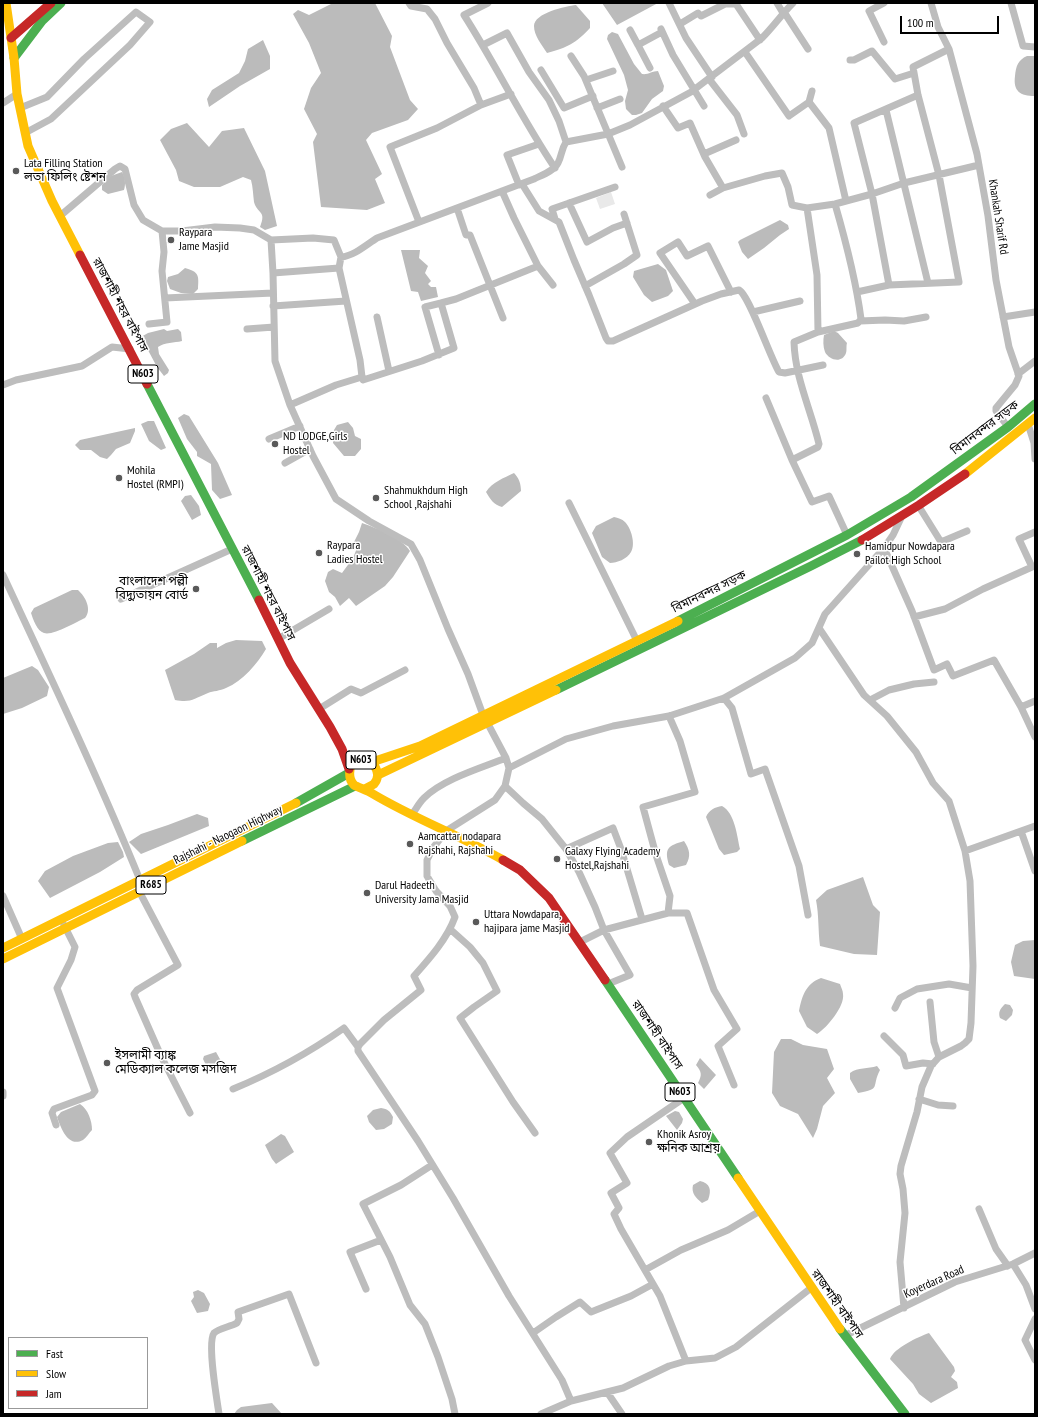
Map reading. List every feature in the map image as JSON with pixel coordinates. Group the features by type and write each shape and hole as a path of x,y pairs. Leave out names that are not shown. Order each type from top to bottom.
{"main road":[{"name":"রাজশাহী শহর বাইপাস","path":"6,3 14,58 17,94 28,146 52,201 130,349 290,663 330,727"},
{"path":"11,38 24,25 51,3"},
{"path":"14,58 42,21 61,3"},
{"name":"বিমানবন্দর সড়ক","path":"377,778 637,641 727,597 847,535 911,497 1008,427 1035,404"},
{"name":"বিমানবন্দর সড়ক","path":"369,761 420,746 485,720 831,556 902,516 964,474 1032,421"},
{"name":"N603","path":"330,727 354,753 369,761 376,768 377,778 390,796 414,814"},
{"name":"N603","path":"330,727 342,749 349,771 350,780 355,786 365,789 395,807 414,814"},
{"name":"N603","path":"349,771 351,765 355,762 360,760 369,761"},
{"name":"Rajshahi - Naogaon Highway","path":"3,948 300,800 327,786 349,771"},
{"name":"N603","path":"365,789 374,784 377,778"},
{"name":"Rajshahi - Naogaon Highway","path":"3,959 355,786"},
{"name":"রাজশাহী বাইপাস","path":"414,814 484,849 520,870 549,898 844,1336 905,1414"}],"street":[{"path":"410,3 411,6 427,9 435,19 447,43 474,88 481,105"},
{"path":"488,3 464,15 483,45 539,144 555,168"},
{"path":"669,3 686,38 710,78 738,115 744,134"},
{"path":"777,3 808,49"},
{"path":"341,257 355,253 377,238 534,179 555,168 559,162 562,149 566,142 608,134 630,125 694,89 760,40 772,28 783,12 793,3"},
{"path":"884,3 870,11 884,42"},
{"name":"Khankah Sharif Rd","path":"931,3 938,27 949,50 979,165 988,216 996,280 1009,347 1018,374"},
{"path":"1011,3 1023,46 1035,47"},
{"path":"680,24 698,13 700,16 724,4 736,4 760,40"},
{"path":"20,108 47,97 84,59 136,12 150,22 130,46 51,119 25,133"},
{"path":"630,30 650,68"},
{"path":"638,45 662,30 673,55 704,106"},
{"path":"483,45 507,32 529,72 548,100 566,142"},
{"path":"858,292 889,285 960,282 939,176 918,94 913,67 949,50"},
{"path":"850,60 854,60 872,51 896,79 914,73"},
{"path":"744,52 789,116 809,102 812,91"},
{"path":"571,56 586,80 622,167"},
{"path":"541,70 564,108 593,96"},
{"path":"586,80 613,71"},
{"path":"3,103 17,94"},
{"path":"419,222 390,147 437,128 481,105 511,94"},
{"path":"889,285 872,194 854,123 886,110 918,94"},
{"path":"598,108 620,99"},
{"path":"809,102 829,128 846,201"},
{"path":"663,106 678,128 690,123 704,154 723,188"},
{"path":"886,110 928,283"},
{"path":"704,154 736,140"},
{"path":"539,144 507,155 520,184 539,211 559,222 606,338 610,342 695,304 721,294 742,290 753,312 778,372 781,373 823,364"},
{"path":"710,195 723,188 764,176 782,173 788,187 792,205 807,208 835,204 872,194 904,183 939,176 979,165"},
{"path":"60,216 104,177 120,166 125,169 134,205 143,220 162,231 182,231 215,227 240,228 254,230 271,240 313,238 334,240 341,257 339,268 360,360 362,377"},
{"path":"555,219 552,209 614,187"},
{"path":"502,191 538,266 553,285"},
{"path":"569,203 587,242 613,228 627,223"},
{"path":"835,204 858,292 860,321"},
{"path":"457,208 466,235 470,235 503,318"},
{"path":"807,208 817,275 818,332"},
{"path":"585,286 637,255 624,214"},
{"path":"149,324 167,322 162,271 164,252 162,231"},
{"path":"271,240 275,361 290,405 310,449 336,498 369,521 411,544 420,560 468,674 485,720 506,758 509,768 505,786 495,800 446,831 433,848 427,860 428,876 436,891 450,906 455,917 450,929 425,964 414,976 421,990 384,1020 358,1047"},
{"path":"695,304 660,253 678,242 687,256 708,246 731,292"},
{"path":"439,355 425,307 456,299 538,266"},
{"path":"273,273 339,268"},
{"path":"165,298 273,293"},
{"path":"273,306 346,301"},
{"path":"753,312 800,301"},
{"path":"290,405 336,385 362,377 363,380 422,361 454,348 440,303"},
{"path":"1003,317 1035,312"},
{"path":"377,317 390,371"},
{"path":"792,460 818,447 819,444 796,370 794,342 818,332 858,323 860,321 904,321 926,317"},
{"path":"247,329 274,327"},
{"path":"3,385 16,380 82,366 112,347 130,349"},
{"path":"1008,427 996,411 996,408 1015,385 1019,376 1018,374 1035,361"},
{"path":"766,398 792,460 812,502 829,496 847,535"},
{"path":"1032,421 1035,459"},
{"path":"269,439 300,426"},
{"path":"285,463 310,449"},
{"path":"569,503 637,641"},
{"path":"918,505 942,542 967,531"},
{"path":"509,768 566,739 613,726 669,716 724,698 795,658 812,643 825,614 894,535 902,516"},
{"path":"914,617 945,609 983,589 1032,567 1019,539 1035,532"},
{"path":"884,548 914,617 934,670 947,664 953,676 994,660 1021,707 1035,737"},
{"path":"121,599 232,549"},
{"path":"3,575 60,697 140,880"},
{"path":"278,639 330,609"},
{"path":"819,628 864,695 887,716 916,752 933,783 948,801 965,851 970,881 973,966 969,1039 961,1046 939,1057 933,1064 922,1087 917,1112 901,1166 900,1174 903,1189 904,1213 900,1262 904,1308"},
{"path":"319,709 351,689 360,693 405,670"},
{"path":"870,700 889,690 914,684 934,682"},
{"path":"724,698 732,708 751,774 765,770 799,866 808,915"},
{"path":"1021,707 1035,701"},
{"path":"668,913 670,896 656,855 643,807 696,792 680,741 669,716"},
{"path":"414,814 423,799 436,788 471,771 506,758"},
{"path":"505,786 523,804 542,819 566,849 579,872 604,930 630,975 608,984"},
{"path":"965,851 1035,826"},
{"path":"566,849 613,828 622,849 642,920"},
{"path":"1021,831 1035,871"},
{"path":"139,891 178,965 136,990 134,994 161,1056 190,1113"},
{"path":"3,896 22,938"},
{"path":"580,942 604,930 668,913 687,913 714,990 737,1029 718,1046 734,1085"},
{"path":"56,1125 52,1113 54,1109 92,1095 95,1091 57,988 71,960 75,947 61,919"},
{"path":"450,929 470,947 483,963 497,991 460,1018 506,1091 535,1133"},
{"path":"895,1008 900,998 917,989 949,984 972,988"},
{"path":"930,1002 934,1042 939,1057"},
{"path":"233,1089 256,1080 316,1047 344,1028 358,1047 358,1051 453,1198 509,1296 562,1380 570,1401"},
{"path":"884,1036 903,1055 906,1066 923,1063 933,1064"},
{"path":"684,1098 627,1137 610,1153 627,1183 611,1193 619,1208 614,1214 621,1229 660,1296 686,1361"},
{"path":"919,1099 938,1105 953,1106"},
{"path":"432,1165 401,1186 363,1204 410,1305 425,1324 438,1357 452,1399 455,1414"},
{"path":"979,1209 996,1249 1011,1265 1026,1285 1035,1309"},
{"path":"645,1270 681,1250 728,1230 760,1211"},
{"path":"366,1289 350,1252 381,1240"},
{"name":"Koyerdara Road","path":"844,1336 955,1282 1011,1265 1035,1253"},
{"path":"532,1333 580,1302 591,1312 631,1296 653,1284"},
{"path":"541,1414 570,1401 623,1388 669,1366 686,1361 714,1358 736,1346 811,1288"},
{"path":"219,1414 212,1357 212,1337 216,1331 237,1323 239,1318 238,1312 289,1294 316,1363"},
{"path":"1035,1319 1025,1340 1035,1360"},
{"path":"607,1392 622,1414"}],"shaded area":[{"path":"333,3 375,3 392,36 390,47 410,100 418,109 408,120 372,133 366,140 382,174 375,179 385,203 367,210 321,207 313,142 317,134 304,109 311,88 321,73 309,43 293,14 298,10 309,15"},
{"path":"602,3 658,3 617,25"},
{"path":"576,5 590,21 590,28 580,38 571,44 547,53 535,33 535,21 539,17 551,11"},
{"path":"612,32 618,34 634,64 642,74 658,71 664,86 663,91 652,99 642,113 636,115 632,115 626,109 625,101 628,90 624,75 607,39 608,35"},
{"path":"263,40 270,56 270,69 240,86 209,107 207,99 212,90 239,73 245,61 248,49"},
{"path":"1027,56 1035,56 1035,96 1022,94 1016,89 1015,85 1017,66 1021,59"},
{"path":"187,123 209,147 222,131 244,128 265,171 277,226 265,230 260,227 262,215 255,206 251,180 243,177 220,187 194,187 179,181 176,170 160,140 171,129"},
{"path":"122,172 125,181 124,190 108,194 102,190 102,185 111,176"},
{"path":"611,192 615,204 600,209 596,198"},
{"path":"780,220 788,225 789,229 748,259 742,252 738,242"},
{"path":"401,250 420,250 419,258 428,266 425,273 431,281 428,284 431,287 436,287 438,297 421,301 418,292 411,291"},
{"path":"658,264 666,270 673,291 668,296 652,302 644,295 633,277 634,271"},
{"path":"185,268 196,273 198,277 198,289 193,294 181,293 170,289 167,281 168,277 178,274"},
{"path":"164,329 167,331 178,329 181,332 182,341 167,343 158,347 159,354 169,370 164,376 157,367 141,337 148,333"},
{"path":"834,331 838,333 847,343 846,353 842,359 839,360 829,357 824,348 824,335"},
{"path":"184,414 189,416 218,463 232,495 220,499 212,490 211,464 197,456 197,452 187,439 178,418"},
{"path":"148,421 154,421 166,448 161,450 149,441 141,424"},
{"path":"348,422 353,428 355,436 361,439 361,449 355,456 344,456 333,443 334,430 337,425"},
{"path":"135,428 130,443 116,449 107,459 100,457 91,450 80,450 75,445 80,440"},
{"path":"514,473 521,486 521,491 502,507 499,506 492,501 486,492 495,483"},
{"path":"191,495 199,506 201,515 192,520 181,501 185,496"},
{"path":"614,517 625,522 631,532 633,545 631,552 627,557 610,563 602,557 592,533 596,526"},
{"path":"362,523 395,538 410,551 393,577 385,586 356,606 349,598 340,606 335,597 329,592 325,581 328,572 333,569 342,573 353,558 357,548 353,544"},
{"path":"72,590 78,590 86,600 88,611 85,618 53,632 44,633 39,630 31,613 34,608"},
{"path":"236,640 262,641 266,649 244,677 224,689 210,692 189,701 175,700 165,670 194,654 210,643 217,643 217,648"},
{"path":"32,666 38,670 49,687 47,696 22,708 3,714 3,678"},
{"path":"722,806 733,819 740,849 737,852 724,855 719,849 706,817 712,809"},
{"path":"197,814 208,818 209,826 141,854 129,842 141,834"},
{"path":"684,841 688,847 688,862 686,865 674,868 669,865 667,851 674,844"},
{"path":"118,842 124,857 100,872 50,898 38,881 45,871 73,856 108,843"},
{"path":"863,877 873,905 880,912 877,955 854,954 820,946 816,900 827,890"},
{"path":"1035,940 1035,979 1014,976 1011,962 1015,945 1023,941"},
{"path":"821,978 840,984 843,999 838,1010 826,1027 817,1034 807,1027 799,1011 801,1001 808,987"},
{"path":"1005,1004 1010,1005 1013,1010 1012,1015 1006,1021 1000,1018 999,1014"},
{"path":"781,1039 791,1039 803,1045 827,1049 834,1069 827,1078 835,1093 823,1106 813,1138 798,1114 780,1106 772,1093 774,1052"},
{"path":"216,1052 221,1061 208,1069 203,1059 204,1056"},
{"path":"700,1058 716,1075 704,1089 698,1083 701,1074 696,1065"},
{"path":"877,1066 880,1070 875,1086 870,1090 858,1093 850,1079 850,1073 856,1070"},
{"path":"80,1104 89,1116 92,1130 83,1140 78,1142 69,1139 66,1136 57,1117 61,1112"},
{"path":"381,1108 391,1113 393,1117 392,1124 384,1129 376,1130 369,1122 367,1116 373,1110"},
{"path":"675,1111 679,1112 683,1119 677,1130 666,1116"},
{"path":"281,1134 285,1136 294,1152 276,1164 265,1145"},
{"path":"700,1181 706,1183 710,1190 708,1200 702,1203 693,1193 693,1185"},
{"path":"198,1290 204,1293 210,1304 208,1311 197,1313 191,1301 194,1297 193,1292"},
{"path":"929,1333 954,1367 955,1371 951,1377 957,1382 958,1388 931,1403 919,1394 913,1384 890,1359 892,1355 901,1347"},
{"path":"272,1403 282,1414 234,1414 241,1407"}],"traffic: fast":[{"path":"14,58 42,21 61,3"},
{"path":"147,384 259,600"},
{"path":"678,621 847,535 911,497 1008,427 1035,404"},
{"path":"556,690 862,540"},
{"path":"296,803 349,773"},
{"path":"242,841 355,786"},
{"path":"605,980 738,1178"},
{"path":"840,1329 905,1414"}],"traffic: slow":[{"path":"6,3 14,58 17,94 28,146 52,201 80,255"},
{"path":"965,474 1035,418"},
{"path":"372,762 420,746 678,621"},
{"path":"378,775 556,690"},
{"path":"365,789 374,784 377,780 377,771 373,764 369,761 360,760 351,765 350,768 350,778 354,785 503,860"},
{"path":"3,948 296,803"},
{"path":"3,959 242,841"},
{"path":"738,1178 840,1329"}],"traffic: jam":[{"path":"11,38 51,3"},
{"path":"80,255 147,384"},
{"path":"862,540 919,505 965,474"},
{"path":"259,600 290,663 342,749 349,769"},
{"path":"503,860 520,870 549,898 605,980"}],"place":[{"name":"Lata Filling Station লতা ফিলিং ষ্টেশন","path":"16,171"},
{"name":"Raypara Jame Masjid","path":"171,240"},
{"name":"ND LODGE,Girls Hostel","path":"275,444"},
{"name":"Mohila Hostel (RMPI)","path":"119,478"},
{"name":"Shahmukhdum High School ,Rajshahi","path":"376,498"},
{"name":"Raypara Ladies Hostel","path":"319,553"},
{"name":"Hamidpur Nowdapara Pailot High School","path":"857,554"},
{"name":"বাংলাদেশ পল্লী বিদ্যুতায়ন বোর্ড","path":"196,589"},
{"name":"Aamcattar nodapara Rajshahi, Rajshahi","path":"410,844"},
{"name":"Galaxy Flying Academy Hostel,Rajshahi","path":"557,859"},
{"name":"Darul Hadeeth University Jama Masjid","path":"367,893"},
{"name":"Uttara Nowdapara, hajipara jame Masjid","path":"476,922"},
{"name":"ইসলামী ব্যাঙ্ক মেডিক্যাল কলেজ মসজিদ","path":"107,1063"},
{"name":"Khonik Asroy ক্ষনিক আশ্রয়","path":"649,1142"}]}
